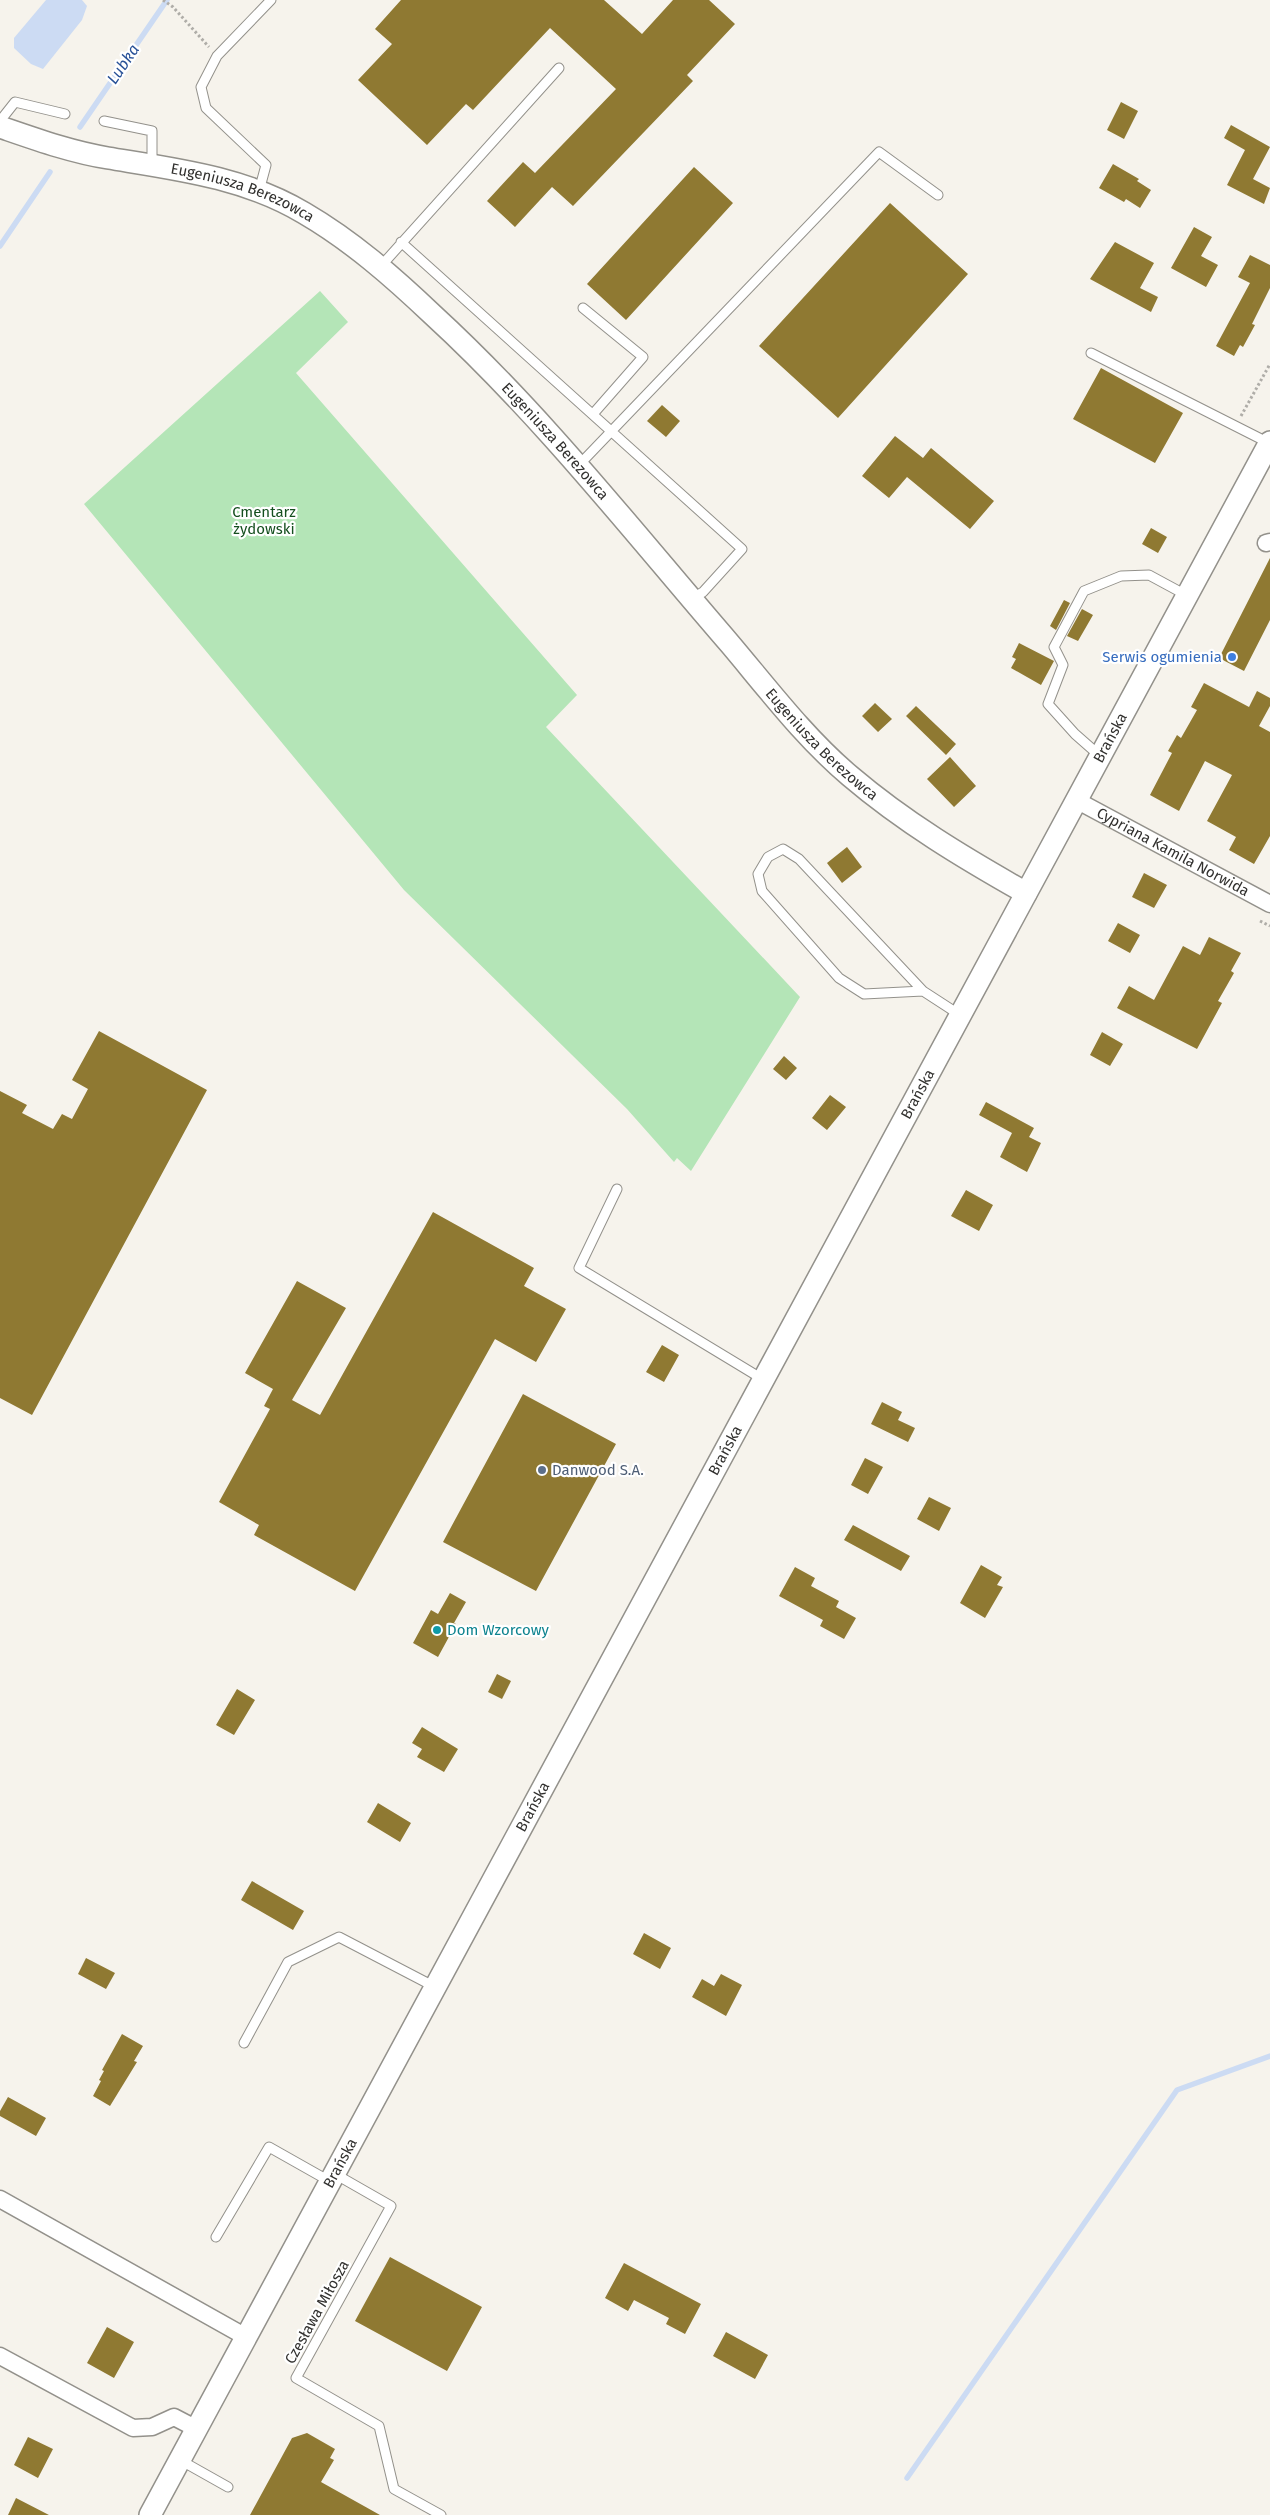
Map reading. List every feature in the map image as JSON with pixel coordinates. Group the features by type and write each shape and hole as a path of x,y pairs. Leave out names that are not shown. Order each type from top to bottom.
{"street":[{"name":"Eugeniusza Berezowca","path":"0,127 55,146 107,158 152,163 197,172 259,192 302,211 381,266 477,356 578,466 803,730 849,775 920,830 1026,893"},
{"name":"Brańska","path":"150,2515 1270,443"},
{"name":"Cypriana Kamila Norwida","path":"1076,800 1270,904"},
{"path":"0,2199 246,2337"},
{"path":"0,2356 133,2428 152,2427 174,2417 197,2428"}],"lane":[{"path":"259,192 266,165 206,108 201,87 217,56 271,0"},
{"path":"381,266 559,68"},
{"path":"0,121 15,102 65,114"},
{"path":"104,121 152,131 152,163"},
{"path":"578,466 879,152 938,196"},
{"path":"401,242 742,549 703,592 691,600"},
{"path":"583,308 643,357 593,414"},
{"path":"1091,353 1270,443"},
{"path":"1100,756 1075,734 1048,704 1063,665 1054,647 1084,591 1121,576 1149,575 1187,596"},
{"path":"922,991 864,994 839,978 762,891 758,874 768,857 783,849 799,860 922,991 960,1015"},
{"path":"617,1189 579,1268 765,1380"},
{"path":"244,2043 288,1962 339,1937 436,1988"},
{"path":"216,2236 269,2147 333,2178"},
{"name":"Czesława Miłosza","path":"333,2178 391,2206 296,2378 379,2426 394,2489 441,2515"},
{"path":"180,2460 228,2487"}],"path":[{"path":"163,0 173,7 217,56"},
{"path":"1236,426 1270,364"}],"green space":[{"name":"Cmentarz żydowski","path":"320,291 348,322 296,373 577,695 546,727 800,997 691,1171 677,1158 674,1162 627,1109 404,890 84,504"}],"water":[{"path":"46,0 82,0 87,6 82,20 43,69 31,64 14,48 14,38"}],"building":[{"path":"401,0 604,0 642,34 673,0 709,0 735,24 687,75 693,81 573,206 552,187 515,227 487,201 523,162 535,173 616,89 550,28 473,110 466,104 427,145 358,80 392,44 375,29"},
{"path":"1121,102 1138,111 1124,139 1107,130"},
{"path":"1231,125 1270,147 1253,179 1270,188 1264,204 1227,185 1245,150 1224,138"},
{"path":"1113,164 1139,179 1137,181 1151,190 1140,208 1126,199 1124,202 1099,188"},
{"path":"694,167 733,203 626,320 587,284"},
{"path":"890,203 968,274 838,418 759,346"},
{"path":"1194,227 1212,237 1201,256 1218,265 1206,287 1171,268"},
{"path":"1115,242 1154,263 1140,288 1158,297 1151,312 1090,279"},
{"path":"1250,255 1270,265 1270,288 1252,324 1255,325 1243,347 1240,345 1234,356 1216,346 1250,283 1238,277"},
{"path":"1101,368 1183,413 1155,463 1073,419"},
{"path":"662,405 680,421 666,437 647,421"},
{"path":"895,436 923,458 931,448 994,501 970,529 907,477 889,498 862,476"},
{"path":"1151,528 1167,537 1158,553 1142,544"},
{"path":"1270,558 1270,620 1244,671 1219,658"},
{"path":"1064,600 1070,603 1056,630 1050,626"},
{"path":"1082,609 1093,615 1078,641 1067,636"},
{"path":"1019,643 1054,661 1041,685 1011,668 1016,659 1012,657"},
{"path":"1204,683 1249,707 1257,691 1270,698 1270,706 1259,726 1270,732 1270,836 1254,864 1229,850 1236,837 1207,821 1232,775 1205,761 1179,811 1150,795 1172,753 1168,751 1177,735 1181,738 1197,710 1191,707"},
{"path":"875,703 892,719 878,732 862,716"},
{"path":"916,706 956,744 946,755 906,716"},
{"path":"950,757 976,786 954,807 927,779"},
{"path":"847,847 862,867 842,883 827,863"},
{"path":"1144,873 1167,885 1154,908 1132,897"},
{"path":"1118,923 1140,935 1130,953 1108,941"},
{"path":"1209,937 1241,953 1231,971 1234,973 1218,1001 1222,1003 1197,1049 1117,1008 1129,986 1154,1000 1183,946 1200,955"},
{"path":"99,1031 207,1090 32,1415 0,1398 0,1091 27,1105 22,1113 53,1129 62,1114 72,1119 88,1089 72,1080"},
{"path":"1102,1032 1123,1044 1110,1066 1090,1055"},
{"path":"784,1056 797,1068 786,1080 773,1069"},
{"path":"830,1095 846,1107 827,1130 812,1118"},
{"path":"986,1102 1034,1128 1029,1137 1041,1143 1027,1172 1000,1157 1012,1133 979,1115"},
{"path":"966,1190 993,1205 979,1231 951,1216"},
{"path":"433,1212 534,1268 524,1286 566,1309 536,1362 495,1339 355,1591 254,1535 259,1525 219,1502 270,1409 264,1406 273,1389 245,1373 297,1281 346,1308 292,1400 320,1415"},
{"path":"662,1345 679,1355 664,1382 646,1372"},
{"name":"Danwood S.A.","path":"523,1394 616,1444 536,1591 443,1542"},
{"path":"882,1402 902,1412 898,1420 915,1428 908,1442 871,1424"},
{"path":"865,1458 883,1467 868,1494 851,1485"},
{"path":"929,1497 951,1508 939,1531 917,1519"},
{"path":"853,1525 910,1556 901,1571 844,1540"},
{"path":"981,1565 1002,1577 997,1585 1003,1587 985,1618 960,1603"},
{"path":"795,1567 815,1578 811,1586 839,1601 836,1607 856,1618 844,1639 820,1626 823,1620 779,1596"},
{"name":"Dom Wzorcowy","path":"450,1593 466,1602 438,1657 413,1643 431,1610 438,1614"},
{"path":"497,1674 511,1681 502,1699 488,1692"},
{"path":"237,1689 255,1700 234,1735 216,1725"},
{"path":"422,1727 458,1749 444,1772 417,1757 422,1749 412,1743"},
{"path":"378,1803 411,1823 400,1842 367,1822"},
{"path":"252,1881 304,1911 293,1930 241,1900"},
{"path":"644,1933 671,1948 660,1969 633,1954"},
{"path":"86,1958 115,1973 106,1989 78,1974"},
{"path":"721,1974 742,1985 726,2016 692,1997 702,1979 714,1986"},
{"path":"122,2034 143,2046 134,2061 137,2062 110,2106 93,2096 101,2081 99,2080 104,2071 102,2070"},
{"path":"8,2097 46,2118 36,2136 0,2116 0,2111"},
{"path":"390,2257 482,2307 447,2371 355,2321"},
{"path":"624,2263 701,2304 685,2334 666,2324 669,2318 634,2300 628,2311 605,2298"},
{"path":"107,2327 134,2342 114,2378 87,2363"},
{"path":"726,2332 768,2355 755,2379 713,2356"},
{"path":"307,2433 335,2449 330,2458 334,2460 321,2482 380,2515 250,2515 292,2438"},
{"path":"28,2437 53,2449 38,2478 14,2465"},
{"path":"16,2498 49,2515 8,2515"}],"waterway":[{"name":"Lubka","path":"80,127 167,0"},
{"name":"Lubka","path":"0,246 50,172"},
{"path":"907,2478 1177,2090 1270,2056"}],"place":[{"name":"Serwis ogumienia","path":"1232,657"},
{"name":"Danwood S.A.","path":"542,1470"},
{"name":"Dom Wzorcowy","path":"437,1630"}]}
